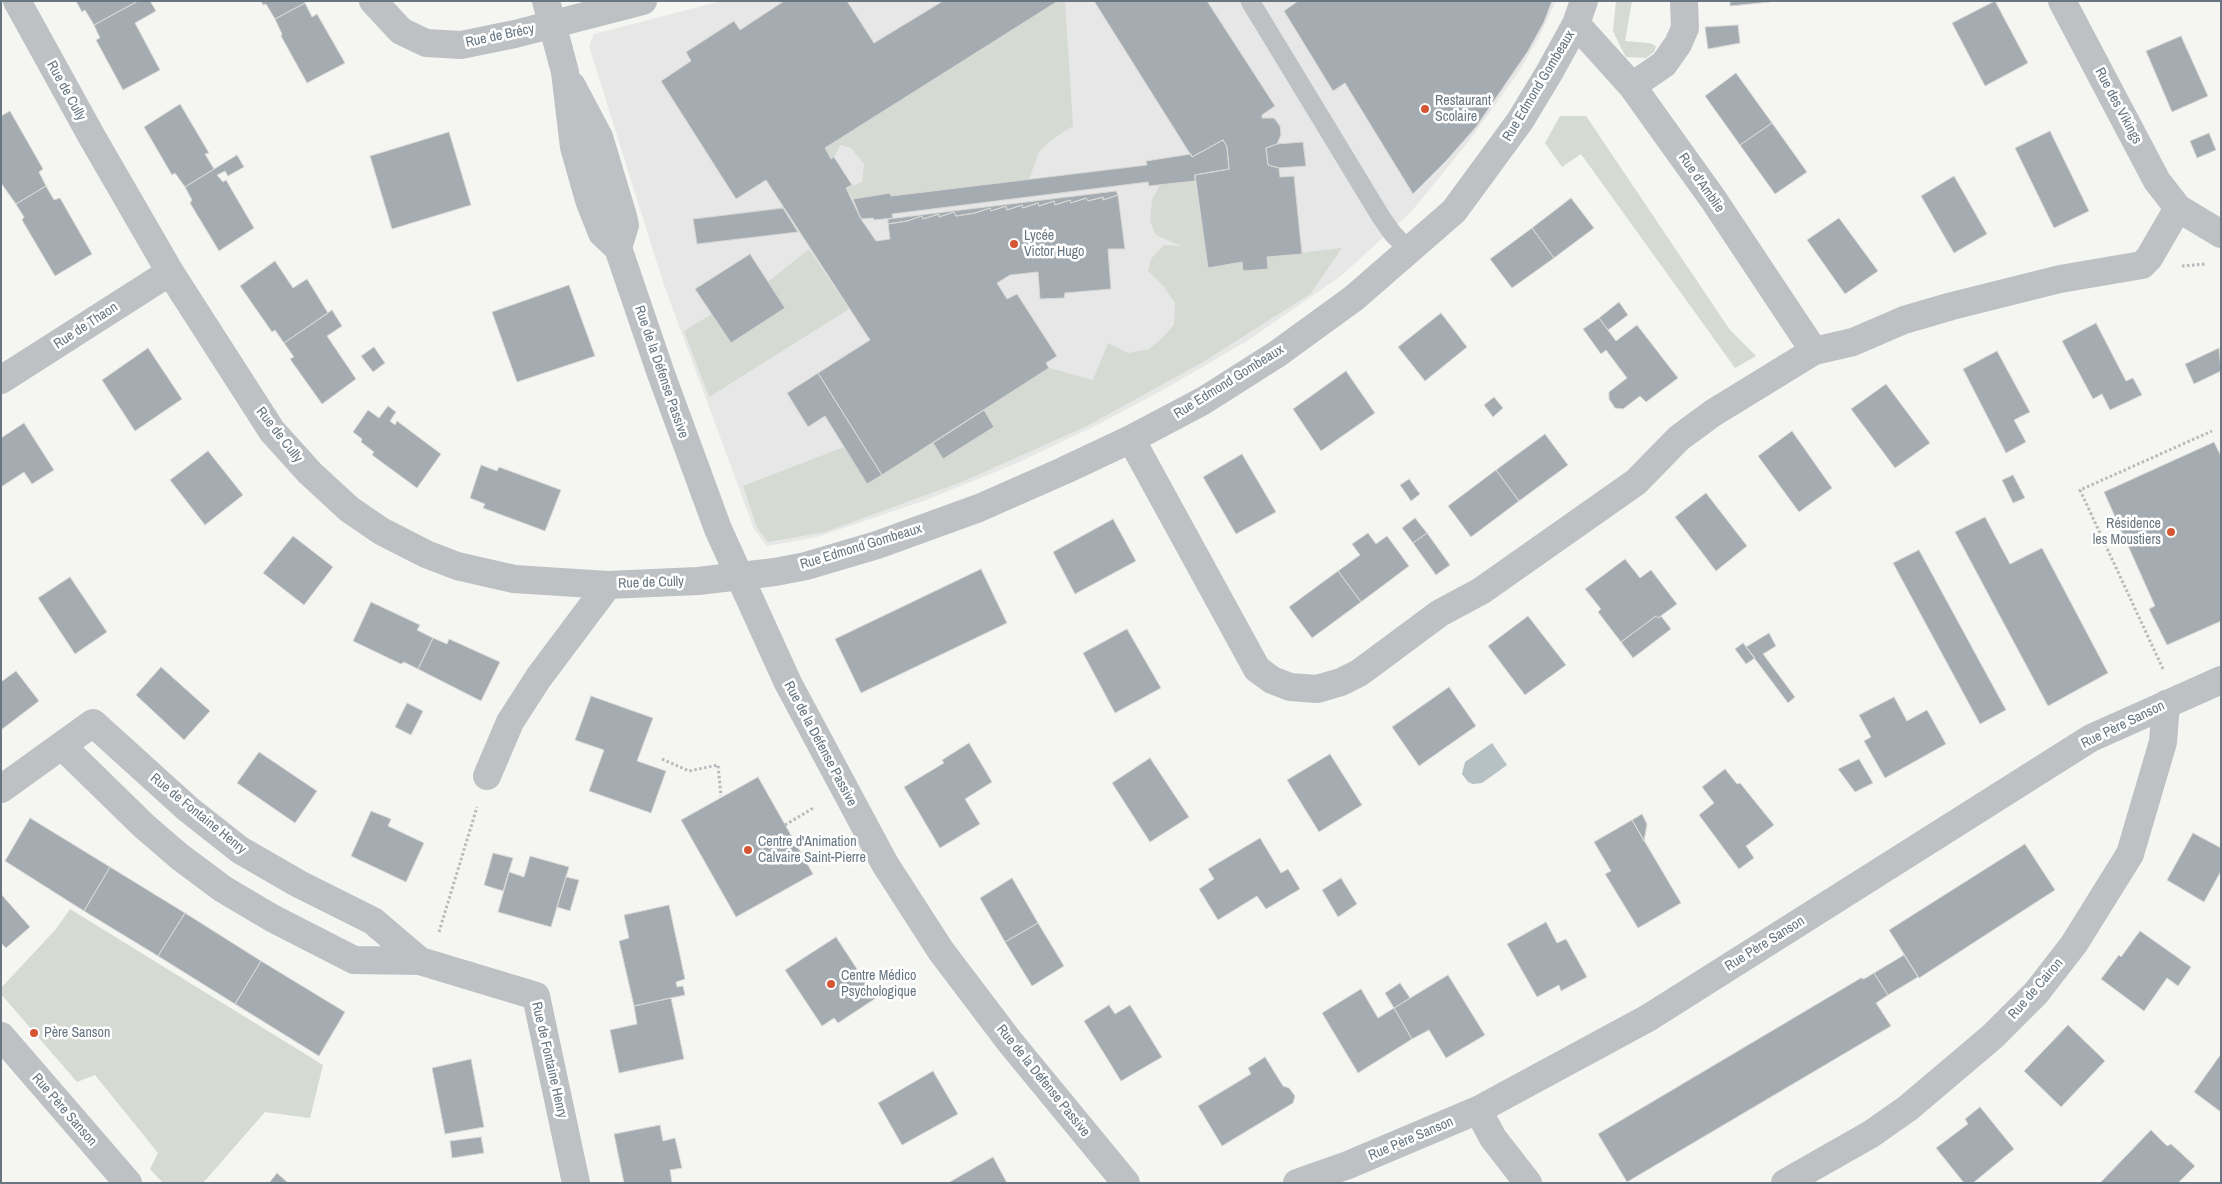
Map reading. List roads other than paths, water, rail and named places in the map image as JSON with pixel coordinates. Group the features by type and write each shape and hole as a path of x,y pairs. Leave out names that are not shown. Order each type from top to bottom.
{"street":[{"name":"Rue de Cully","path":"17,1 92,137 170,272 272,431 310,473 349,509 381,531 457,566 514,579 608,585 698,581 738,576"},
{"name":"Rue de Brécy","path":"373,1 401,31 426,44 461,46 550,13 643,1"},
{"path":"1632,86 1664,64 1678,44 1685,28 1684,1"},
{"name":"Rue des Vikings","path":"2062,1 2157,182 2178,208 2221,234"},
{"name":"Rue de la Défense Passive","path":"550,13 565,72 574,147 584,184 602,233 618,248 718,529 788,683 890,872 941,951 1010,1042 1126,1183"},
{"name":"Rue Edmond Gombeaux","path":"738,576 806,566 877,545 979,508 1131,439 1203,401 1277,354 1354,298 1454,211 1520,121 1550,73 1580,13"},
{"name":"Rue d'Amblie","path":"1580,13 1713,199 1814,351"},
{"path":"1131,439 1257,669 1272,680 1290,687 1316,689 1341,682 1359,673 1440,613 1481,591 1636,482 1679,438 1713,413 1814,351 1853,342 1904,320 1952,306 2060,279 2142,265 2150,258 2178,208"},
{"name":"Rue de Thaon","path":"1,380 170,272"},
{"path":"487,776 510,722 539,677 608,585"},
{"name":"Rue Père Sanson","path":"1297,1183 1348,1165 1478,1110 1648,1018 2166,691 2221,680"},
{"name":"Rue de Cairon","path":"1786,1183 1871,1134 1908,1108 1993,1036 2036,993 2074,944 2130,854 2163,742 2166,691"},
{"name":"Rue de Fontaine Henry","path":"1,789 93,723 188,809 240,850 299,884 373,921 425,963"},
{"name":"Rue de Fontaine Henry","path":"62,746 144,826 180,858 223,889 272,918 354,960 425,963 536,996 576,1183"},
{"name":"Rue Père Sanson","path":"1,1036 128,1183"},
{"path":"1478,1110 1493,1138 1528,1183"}],"lane":[{"path":"1250,1 1381,217 1393,234 1409,250"}],"place":[{"name":"Restaurant Scolaire","path":"1425,109"},
{"name":"Lycée Victor Hugo","path":"1014,244"},
{"name":"Résidence les Moustiers","path":"2171,532"},
{"name":"Centre d'Animation Calvaire Saint-Pierre","path":"748,850"},
{"name":"Centre Médico Psychologique","path":"831,984"},
{"name":"Père Sanson","path":"34,1033"}]}
